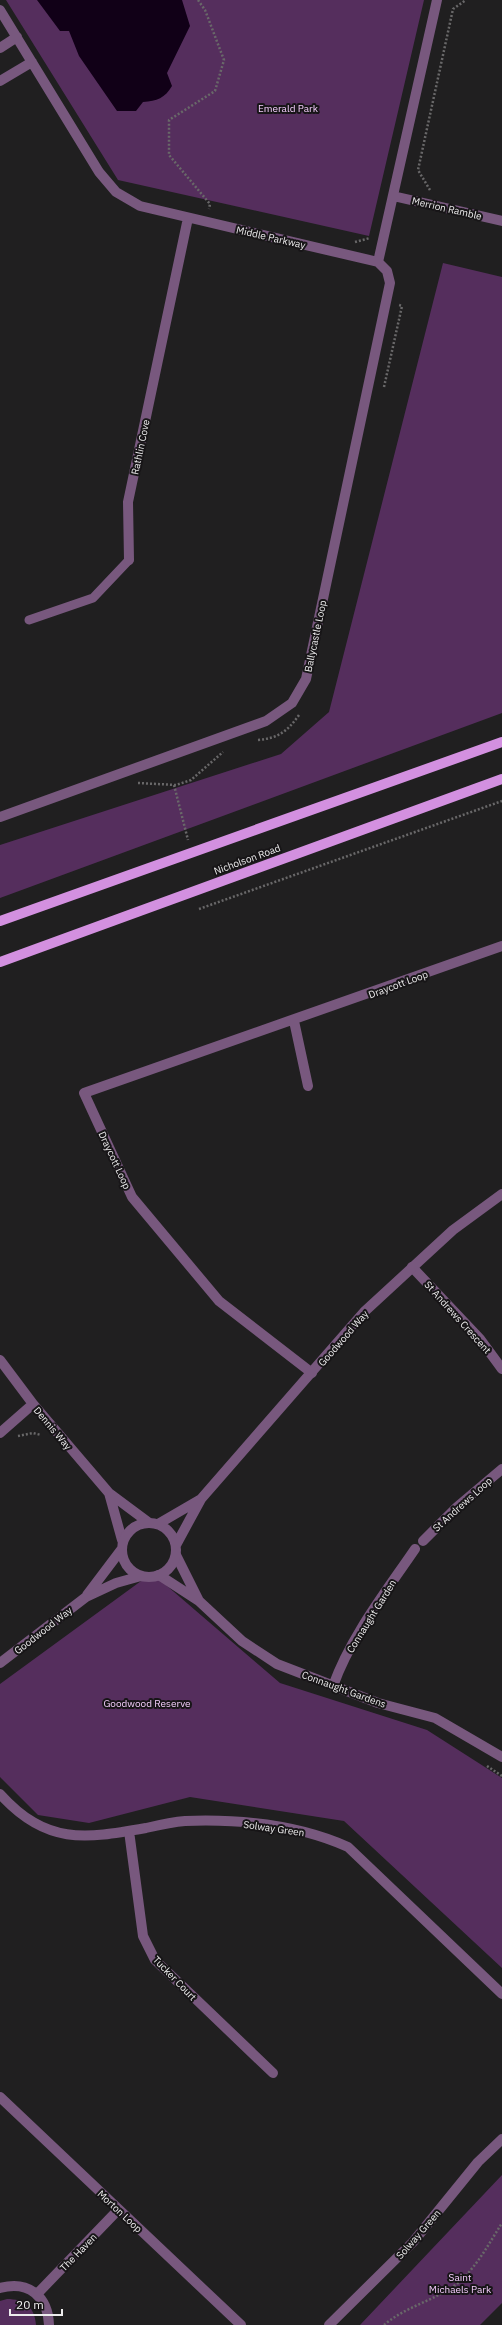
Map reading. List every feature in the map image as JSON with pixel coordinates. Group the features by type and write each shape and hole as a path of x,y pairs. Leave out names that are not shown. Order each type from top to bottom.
{"main road":[{"path":"0,920 502,742"},
{"name":"Nicholson Road","path":"0,962 502,779"}],"street":[{"path":"378,262 437,0"},
{"name":"Middle Parkway","path":"0,10 99,172 116,192 140,206 378,262"},
{"path":"0,48 17,37"},
{"path":"0,81 32,62"},
{"name":"Merrion Ramble","path":"393,196 502,221"},
{"name":"Rathlin Cove","path":"129,560 128,502 188,218"},
{"name":"Ballycastle Loop","path":"0,816 266,721 292,703 306,679 387,301 390,284 387,272 378,262"},
{"name":"Draycott Loop","path":"312,1374 219,1301 132,1197 84,1093 294,1021 502,946"},
{"path":"294,1021 308,1086"},
{"name":"Goodwood Way","path":"0,1663 86,1597 116,1583 141,1576 159,1575 167,1570 201,1499 312,1374 364,1312 453,1230 502,1194"},
{"name":"St Andrews Crescent","path":"412,1267 480,1339 502,1369"},
{"name":"Dennis Way","path":"0,1360 33,1404 109,1493 153,1523"},
{"path":"2,1432 33,1404"},
{"name":"St Andrews Loop","path":"423,1541 457,1507 502,1469"},
{"name":"Dennis Way","path":"109,1493 122,1545"},
{"name":"Goodwood Way","path":"86,1597 122,1545 131,1528 153,1523 201,1499"},
{"path":"153,1523 170,1532 176,1550"},
{"path":"122,1545 124,1562 130,1570 141,1576"},
{"name":"Connaught Garden","path":"333,1686 341,1665 358,1635 415,1549"},
{"name":"Connaught Gardens","path":"176,1550 199,1601"},
{"name":"Connaught Gardens","path":"159,1575 199,1601 242,1641 277,1664 378,1703 435,1718 502,1757"},
{"name":"Solway Green","path":"0,1794 32,1824 56,1833 81,1836 129,1831 184,1821 257,1824 324,1836 348,1847 502,1994"},
{"name":"Tucker Court","path":"129,1831 143,1936 155,1960 273,2073"},
{"name":"Morton Loop","path":"0,2097 241,2325"},
{"name":"Solway Green","path":"329,2325 413,2242 478,2162 502,2139"},
{"name":"The Haven","path":"38,2294 118,2210"},
{"path":"0,2288 21,2287 38,2294 48,2310 49,2325"}],"lane":[{"name":"Rathlin Cove","path":"29,620 92,598 129,560"}],"path":[{"path":"198,0 205,10 224,60 215,91 169,120 169,155 210,204 209,211"},
{"path":"436,192 430,190 418,170 453,9 466,0"},
{"path":"349,243 372,237"},
{"path":"383,391 402,306 387,301"},
{"path":"257,740 279,736 293,725 301,712"},
{"path":"134,783 174,785 197,776 221,753 228,750"},
{"path":"174,785 188,840"},
{"path":"199,909 502,801"},
{"path":"2,1432 9,1438 33,1433 48,1439"},
{"path":"384,2325 396,2315 451,2288 468,2272 502,2223"}],"green space":[{"name":"Emerald Park","path":"6,0 424,0 369,236 118,180"},
{"path":"443,263 502,277 502,713 0,898 0,845 281,754 329,712"},
{"name":"Goodwood Reserve","path":"152,1573 280,1683 427,1730 502,1778 502,1968 344,1821 190,1797 89,1823 38,1815 0,1777 0,1684"},
{"name":"Saint Michaels Park","path":"502,2175 502,2303 480,2325 360,2325"},
{"path":"13,2299 28,2305 33,2313 36,2325 0,2325 0,2301"}],"shaded area":[{"path":"37,0 182,0 190,26 167,73 172,86 160,98 143,102 136,111 117,111 79,56 69,31 60,31"}]}
